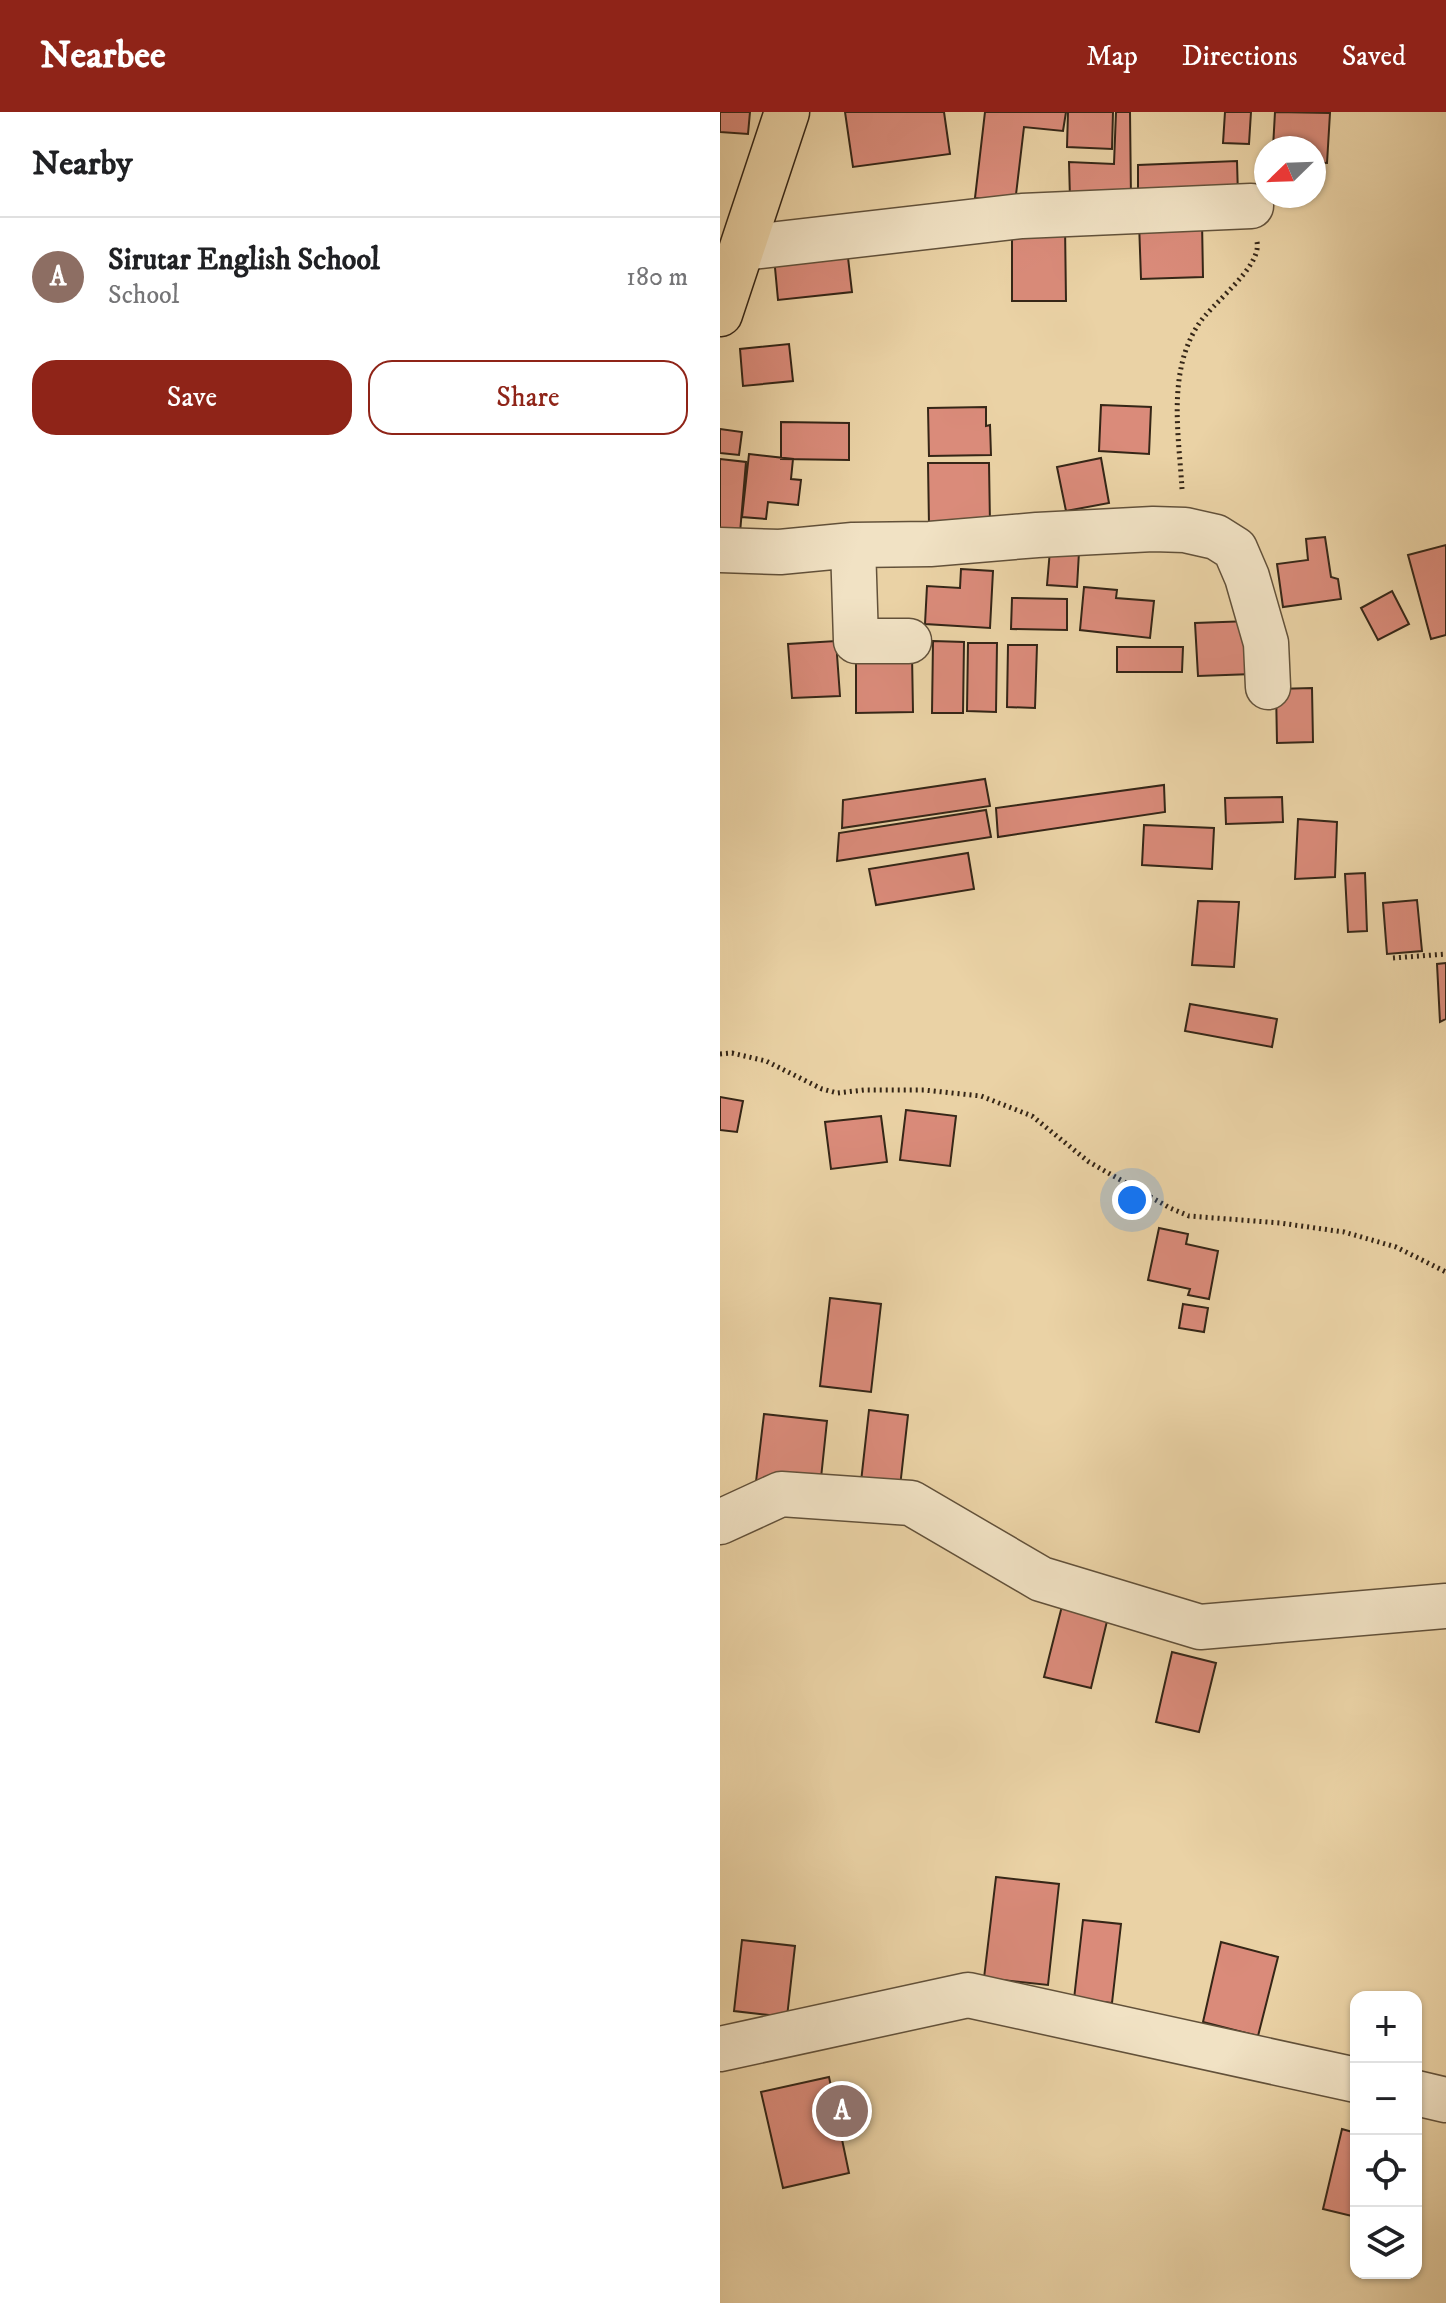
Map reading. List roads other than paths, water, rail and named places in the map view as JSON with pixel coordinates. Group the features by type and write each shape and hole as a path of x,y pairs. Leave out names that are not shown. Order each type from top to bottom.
{"main road":[{"path":"720,314 787,112"}],"street":[{"path":"743,248 1022,216 1251,206"},
{"path":"720,550 780,552 1037,535 1185,530 1216,537 1235,549 1247,577 1266,643 1268,687"},
{"path":"853,545 856,641 909,641"},
{"path":"720,1522 781,1494 911,1503 1041,1579 1200,1627 1446,1606"},
{"path":"720,2049 968,1995 1350,2079"},
{"path":"1422,2094 1446,2100"}],"place":[{"name":"Sirutar English School","path":"842,2111"}]}
